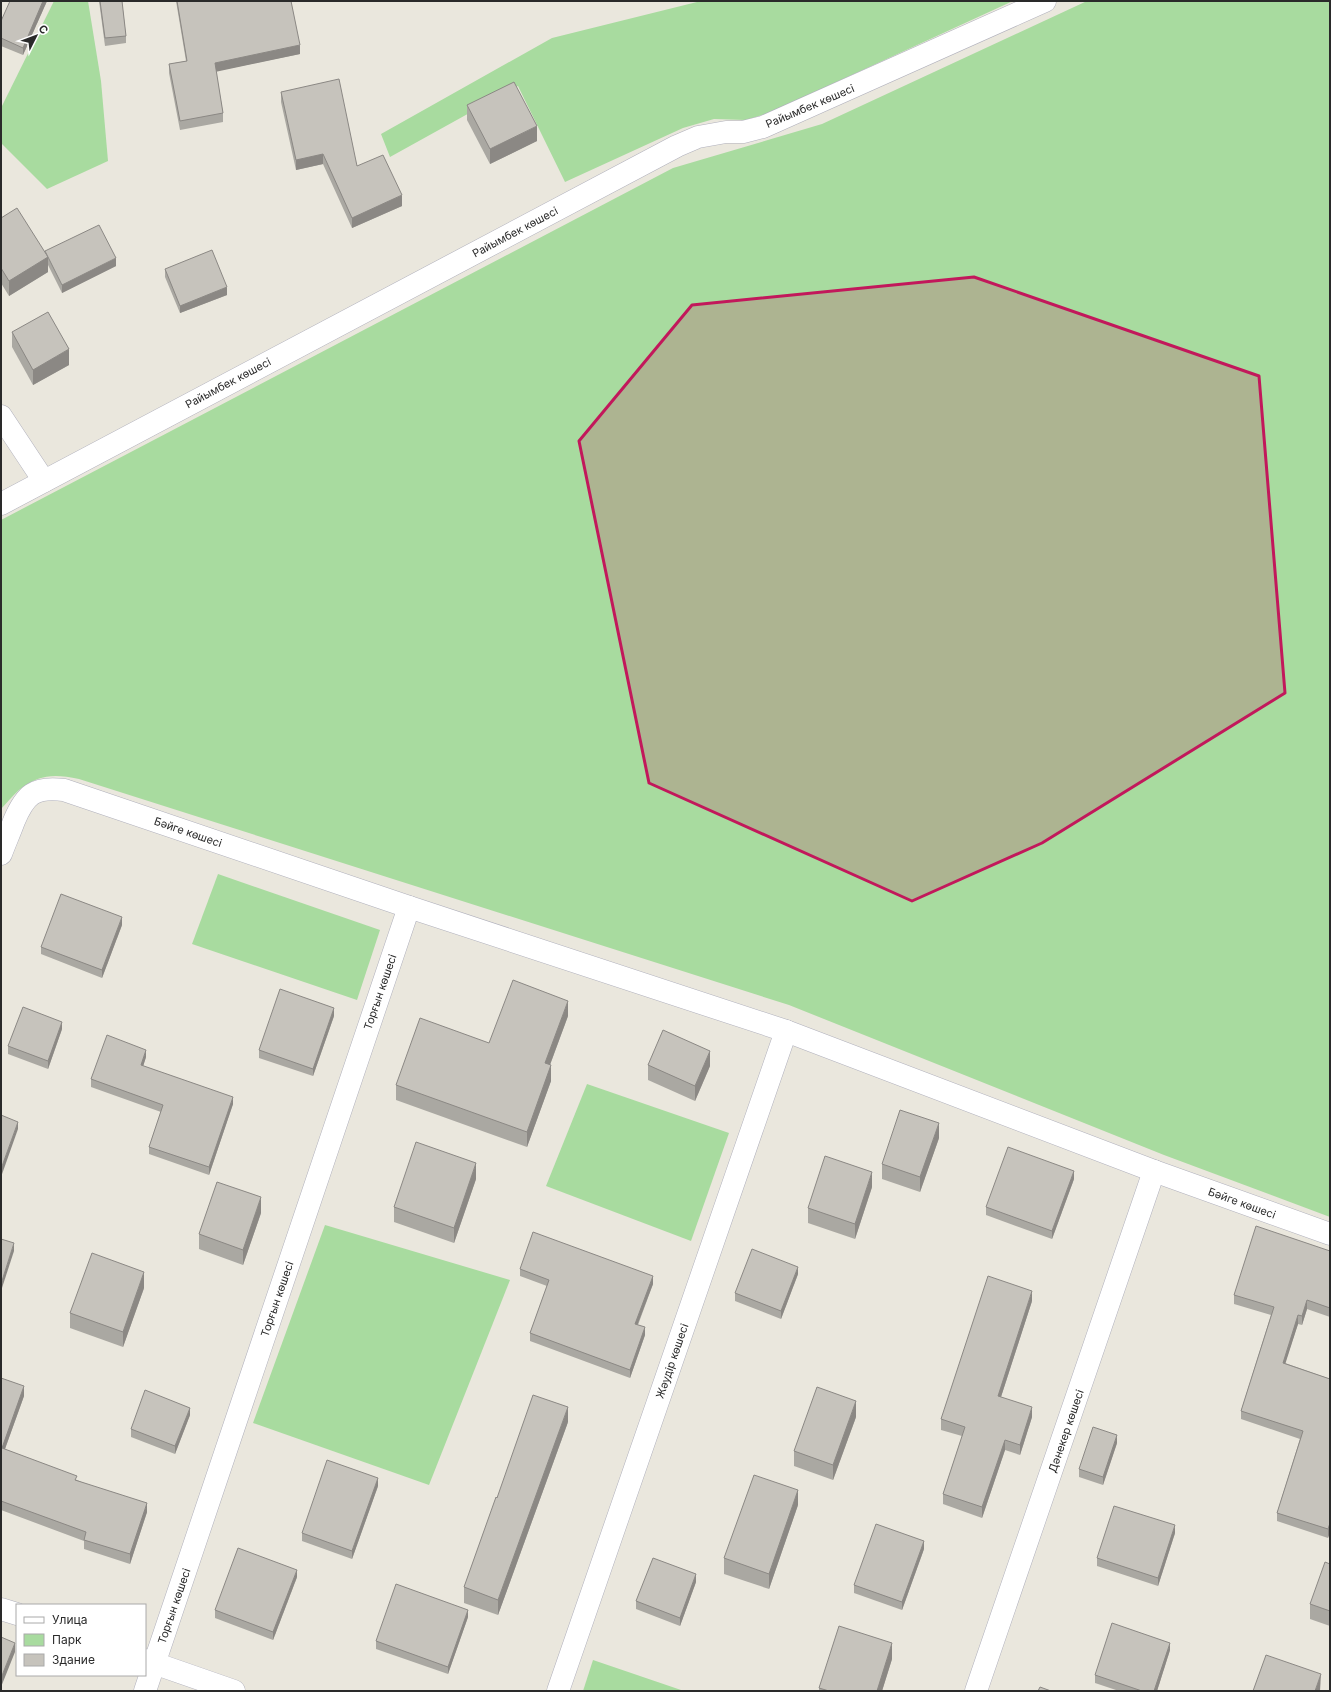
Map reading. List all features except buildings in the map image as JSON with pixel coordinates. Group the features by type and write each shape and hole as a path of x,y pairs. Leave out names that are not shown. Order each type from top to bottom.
{"street":[{"name":"Райымбек көшесі","path":"1,504 677,146 698,137 726,132 744,132 764,127 1045,1"},
{"path":"1,416 44,481"},
{"name":"Бәйге көшесі","path":"1,854 20,808 26,798 41,790 64,790 409,907 786,1031 1154,1171 1330,1234"},
{"name":"Торғын көшесі","path":"145,1691 150,1661 409,907"},
{"name":"Жәудір көшесі","path":"558,1691 786,1031"},
{"name":"Дәнекер көшесі","path":"976,1691 1154,1171"},
{"path":"1,1609 16,1614"},
{"path":"150,1661 234,1691"}],"highlighted area":[{"path":"974,277 1259,376 1285,693 1042,843 912,901 649,783 579,441 692,305"}],"green space":[{"path":"54,1 88,1 101,81 108,161 47,189 1,143 1,108"},
{"path":"701,1 1013,1 769,113 746,120 714,119 683,128 565,182 518,86 390,157 381,134 552,38"},
{"path":"1087,1 1330,1 1330,1217 1164,1155 789,1005 79,779 62,776 41,778 19,790 1,809 1,520 673,168 822,124"},
{"path":"218,874 380,930 357,1000 192,944"},
{"path":"587,1084 729,1133 691,1241 546,1186"},
{"path":"325,1225 510,1280 429,1485 253,1423"},
{"path":"593,1660 684,1691 583,1691"}]}
